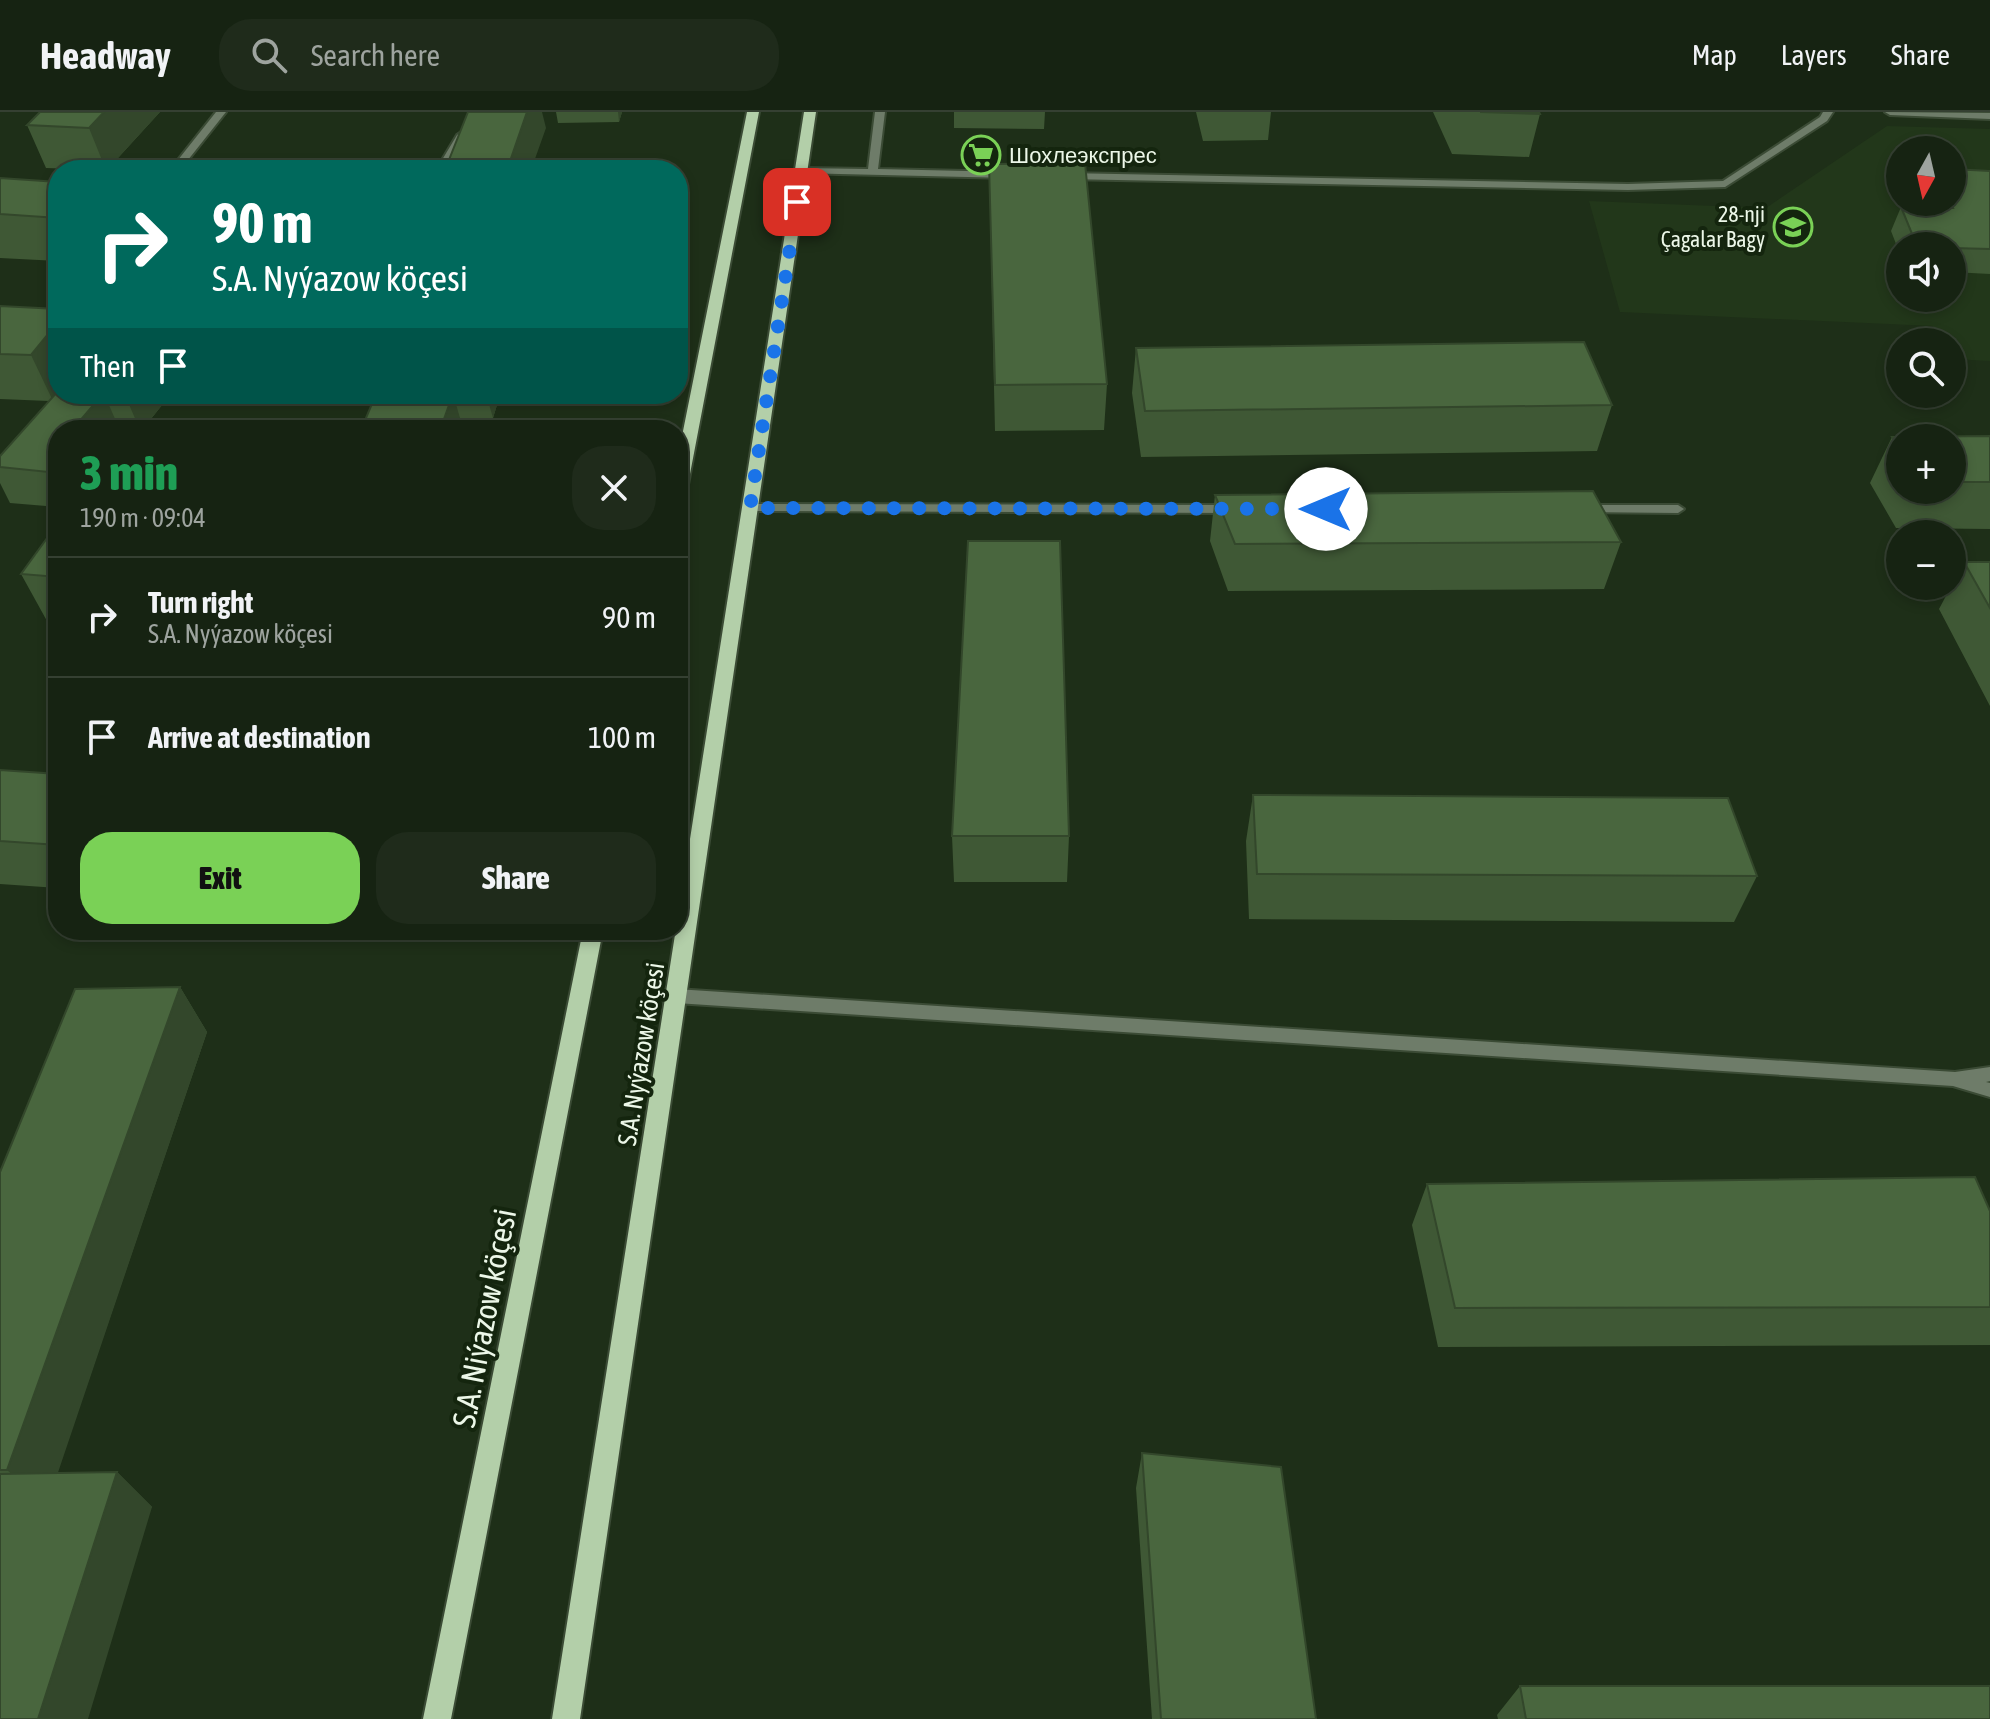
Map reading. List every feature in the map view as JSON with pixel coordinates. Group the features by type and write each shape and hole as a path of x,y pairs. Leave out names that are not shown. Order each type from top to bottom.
{"main road":[{"path":"688,444 753,112"},
{"name":"S.A. Nyýazow köçesi","path":"688,917 810,112"},
{"name":"S.A. Niýazow köçesi","path":"437,1719 591,940"},
{"name":"S.A. Nyýazow köçesi","path":"566,1719 684,940"}],"street":[{"path":"183,160 221,112"},
{"path":"447,160 460,137 499,112"},
{"path":"873,173 880,112"},
{"path":"1055,176 1628,187 1725,184 1824,119 1828,112"},
{"path":"1890,112 1990,116"},
{"path":"801,171 1025,176"},
{"path":"750,508 1246,509"},
{"path":"1566,509 1678,509"},
{"path":"676,996 1953,1079 1990,1074"},
{"path":"1953,1079 1990,1090"}],"shaded area":[{"name":"28-nji Çagalar Bagy","path":"1887,126 1990,129 1990,361 1966,360 1966,328 1620,312 1589,201 1766,208"}],"building":[{"path":"40,112 104,112 89,128 27,125"},
{"path":"468,112 527,112 510,160 449,160"},
{"path":"1480,112 1539,112 1540,114"},
{"path":"1085,163 1107,384 995,385 989,164"},
{"path":"1966,170 1990,171 1990,249 1966,248 1966,232 1911,232 1905,216 1966,216"},
{"path":"0,178 48,181 48,217 0,214"},
{"path":"0,306 48,308 48,334 31,355 0,354"},
{"path":"1584,342 1612,405 1145,411 1136,348"},
{"path":"48,402 94,404 81,420 48,420 48,472 0,467 0,456"},
{"path":"372,404 449,404 444,420 365,420"},
{"path":"1966,436 1990,436 1990,482 1966,482"},
{"path":"1593,491 1621,542 1235,544 1215,495"},
{"path":"48,537 48,576 21,574"},
{"path":"968,541 1060,541 1069,836 952,836"},
{"path":"1966,562 1990,562 1990,608 1966,566"},
{"path":"0,770 48,773 48,844 0,841"},
{"path":"1253,795 1728,798 1757,876 1257,874"},
{"path":"180,987 7,1470 0,1470 0,1172 75,989"},
{"path":"1975,1177 1990,1211 1990,1307 1455,1308 1427,1184"},
{"path":"1142,1453 1281,1467 1316,1719 1161,1719"},
{"path":"117,1472 38,1719 0,1719 0,1474"},
{"path":"1520,1686 1990,1686 1990,1719 1526,1719"}],"place":[{"name":"Шохлеэкспрес","path":"981,155"},
{"name":"28-nji Çagalar Bagy","path":"1793,227"}],"route":[{"path":"797,202 750,508 1326,509"}]}
